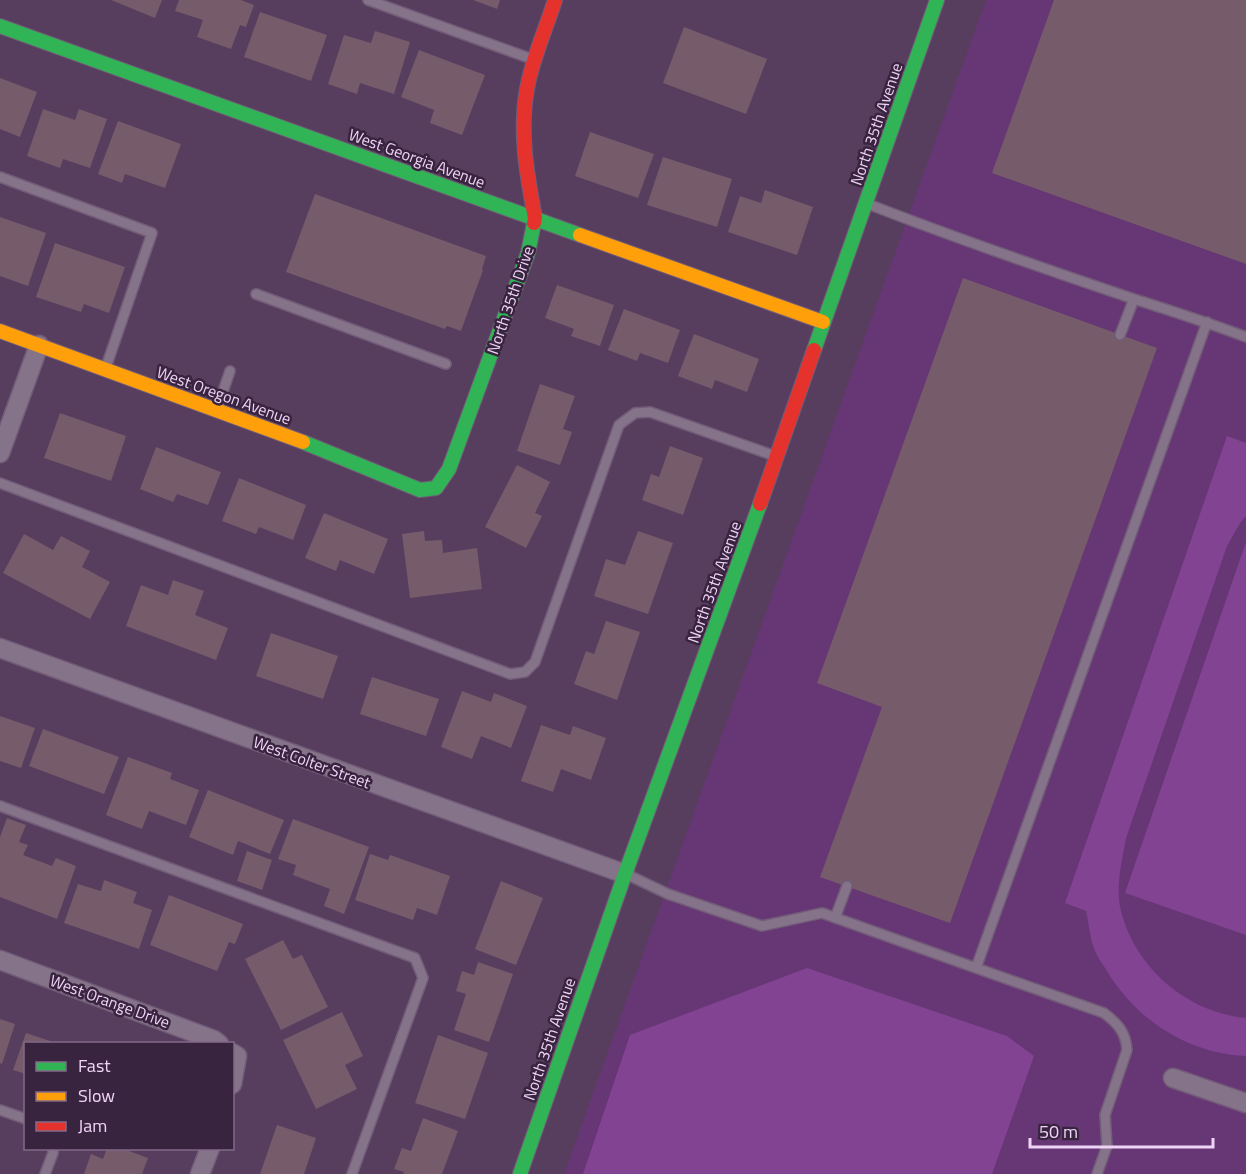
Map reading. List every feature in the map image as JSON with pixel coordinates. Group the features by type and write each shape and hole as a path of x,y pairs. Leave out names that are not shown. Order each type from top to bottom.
{"street":[{"name":"North 35th Drive","path":"436,488 449,470 528,253 535,218 526,169 523,118 527,87 534,60 555,0"},
{"name":"North 35th Avenue","path":"520,1174 625,874 777,457 937,0"},
{"name":"West Georgia Avenue","path":"0,26 823,322"},
{"name":"West Oregon Avenue","path":"0,331 216,409 420,490 436,488"},
{"path":"0,453 39,345"},
{"name":"West Colter Street","path":"0,648 625,874"},
{"name":"West Orange Drive","path":"0,960 216,1042"},
{"path":"1173,1078 1246,1103"},
{"path":"200,1174 210,1150"}],"lane":[{"path":"368,0 534,60"},
{"path":"0,177 152,233 106,368"},
{"path":"865,204 1246,337"},
{"path":"256,294 446,364"},
{"path":"1120,335 1134,299"},
{"path":"976,968 1207,322"},
{"path":"216,409 230,371"},
{"path":"0,483 510,674 525,672 535,662 619,425 635,413 650,412 777,457"},
{"path":"0,806 415,958 423,978 352,1174"},
{"path":"625,874 668,894 762,926 822,913 1104,1014 1117,1024 1127,1039 1127,1050 1105,1115 1107,1146 1097,1174"},
{"path":"835,918 847,886"},
{"path":"0,1110 24,1118"},
{"path":"45,1174 53,1150"}],"shaded area":[{"path":"986,0 1246,0 1246,1174 564,1174"},
{"path":"1227,436 1246,443 1246,516 1227,546 1126,838 1120,874 1119,902 1128,932 1139,951 1167,984 1184,997 1204,1007 1246,1018 1246,1056 1204,1049 1166,1031 1149,1019 1119,989 1099,959 1092,942 1086,911 1065,903"},
{"path":"1246,542 1246,935 1125,893"},
{"path":"807,968 1007,1036 1034,1056 992,1174 583,1174 630,1035"}],"building":[{"path":"111,0 162,0 155,18"},
{"path":"179,0 241,0 254,5 246,27 240,25 231,49 197,37 203,20 175,11"},
{"path":"473,0 500,0 497,9"},
{"path":"1054,0 1246,0 1246,264 992,173"},
{"path":"260,12 327,35 311,81 244,57"},
{"path":"684,27 767,59 746,114 663,83"},
{"path":"375,31 410,42 394,94 360,83 357,94 328,84 344,35 371,43"},
{"path":"419,50 485,75 462,135 430,123 434,110 401,97"},
{"path":"0,78 37,92 20,137 0,129"},
{"path":"43,109 75,120 79,109 107,119 90,168 63,159 60,168 27,156"},
{"path":"118,121 181,144 165,188 125,174 122,183 98,174"},
{"path":"590,132 654,154 638,198 575,176"},
{"path":"663,157 732,179 717,227 647,205"},
{"path":"765,190 813,207 797,255 728,232 740,196 761,203"},
{"path":"315,194 486,256 461,331 447,326 445,329 286,272"},
{"path":"0,217 46,233 28,286 0,276"},
{"path":"55,243 125,267 109,313 84,304 81,312 36,297"},
{"path":"963,278 1157,348 950,923 820,877 882,707 817,683"},
{"path":"557,285 614,305 600,346 571,336 574,329 545,318"},
{"path":"624,309 680,330 668,363 640,353 637,361 608,350"},
{"path":"694,334 759,359 747,392 715,380 712,389 678,376"},
{"path":"540,384 575,396 563,429 572,432 560,465 517,451"},
{"path":"60,413 126,436 111,481 44,458"},
{"path":"670,446 703,458 683,515 642,500 651,474 659,477"},
{"path":"156,447 221,472 208,505 177,494 173,502 140,489"},
{"path":"517,465 550,482 535,513 542,516 526,548 485,527"},
{"path":"239,478 306,505 293,540 259,527 256,534 222,521"},
{"path":"324,513 388,539 374,574 340,560 336,571 305,558"},
{"path":"424,531 425,541 442,540 443,553 477,548 482,589 410,598 402,534"},
{"path":"638,531 673,543 648,614 594,596 606,559 625,565"},
{"path":"24,534 53,550 61,536 90,551 82,567 110,582 90,619 3,573"},
{"path":"173,580 204,591 195,615 228,628 216,660 126,626 141,585 168,595"},
{"path":"606,621 640,632 617,700 574,684 586,651 594,654"},
{"path":"271,633 338,656 323,699 256,676"},
{"path":"372,677 439,699 426,736 360,714"},
{"path":"462,691 491,702 494,693 527,706 511,748 481,736 472,759 441,747"},
{"path":"0,716 35,728 21,768 0,761"},
{"path":"541,725 570,735 573,726 606,738 591,780 561,769 553,792 521,781"},
{"path":"43,729 119,757 104,794 29,766"},
{"path":"128,757 172,773 170,779 199,790 186,825 149,811 142,829 106,815"},
{"path":"208,790 284,820 270,854 238,841 233,855 189,837"},
{"path":"7,818 26,825 19,842 28,845 23,855 52,866 56,858 76,866 57,919 0,897 0,837"},
{"path":"293,819 369,847 344,914 324,906 330,889 293,875 296,865 278,859"},
{"path":"247,851 272,860 262,890 237,881"},
{"path":"370,854 388,860 390,855 450,876 437,915 417,908 413,920 355,900"},
{"path":"104,880 137,892 133,903 152,910 139,949 64,923 78,884 101,891"},
{"path":"501,881 543,898 516,965 475,949"},
{"path":"169,895 243,924 235,944 229,942 217,971 150,945"},
{"path":"283,940 293,959 302,955 328,1007 281,1030 245,959"},
{"path":"478,962 513,974 489,1042 454,1030 466,994 456,991 462,971 474,975"},
{"path":"342,1012 363,1056 345,1065 357,1089 316,1109 283,1040"},
{"path":"0,1019 15,1024 2,1064 0,1063"},
{"path":"26,1033 53,1042 24,1042 24,1073 13,1070"},
{"path":"438,1035 488,1053 465,1119 415,1103"},
{"path":"423,1118 458,1131 442,1174 403,1174 404,1172 394,1169 402,1148 411,1151"},
{"path":"277,1125 316,1138 304,1174 260,1174"},
{"path":"106,1150 126,1150 148,1158 142,1174 84,1174 91,1154 103,1159"}],"traffic: fast":[{"path":"814,350 937,0"},
{"path":"0,26 580,235"},
{"path":"303,442 420,490 436,488 449,469 528,253 534,223"},
{"path":"520,1174 625,874 760,504"}],"traffic: slow":[{"path":"580,235 823,322"},
{"path":"0,331 303,442"}],"traffic: jam":[{"path":"534,223 525,154 525,105 532,67 555,0"},
{"path":"760,504 814,350"}]}
